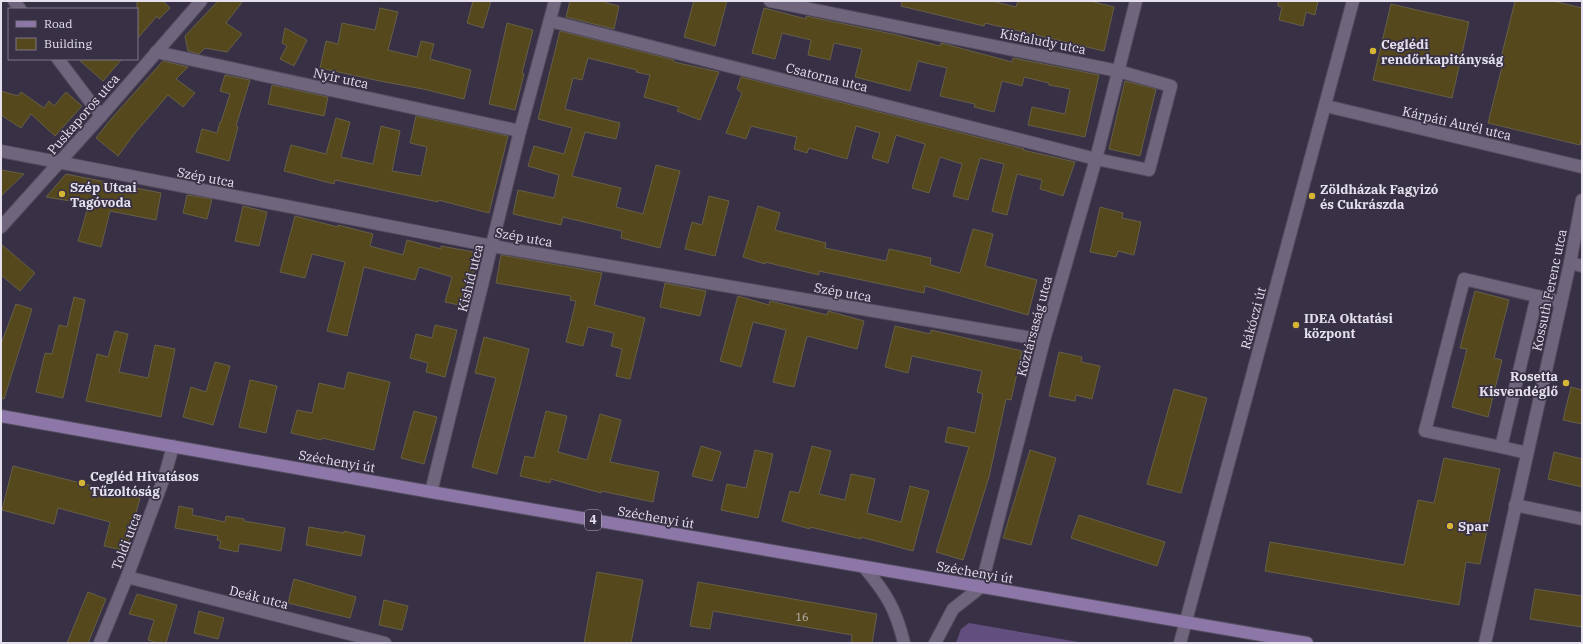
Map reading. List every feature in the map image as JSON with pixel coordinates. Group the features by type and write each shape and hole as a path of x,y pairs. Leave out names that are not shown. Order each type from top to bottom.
{"main road":[{"name":"Széchenyi út","path":"1,416 431,492 1307,643"}],"street":[{"name":"Puskaporos utca","path":"1,226 101,116 201,1"},
{"name":"Kishíd utca","path":"431,492 520,131 555,1"},
{"name":"Kisfaludy utca","path":"770,1 1118,71 1171,86 1149,170 1096,159"},
{"name":"Köztársaság utca","path":"981,587 1044,340 1096,159 1136,1"},
{"name":"Rákóczi út","path":"1180,643 1326,106 1353,1"},
{"name":"Csatorna utca","path":"550,21 1096,159"},
{"name":"Nyír utca","path":"156,52 520,131"},
{"path":"59,60 101,116"},
{"name":"Kárpáti Aurél utca","path":"1326,106 1582,167"},
{"name":"Szép utca","path":"1,151 492,246 1044,340"},
{"name":"Kossuth Ferenc utca","path":"1485,643 1570,263 1582,200"},
{"path":"1570,263 1582,266"},
{"path":"1527,453 1501,446 1425,431 1464,279 1561,302"},
{"path":"1501,446 1537,296"},
{"name":"Toldi utca","path":"100,643 127,577 165,474 172,446"},
{"path":"1515,505 1582,519"},
{"path":"864,567 889,598 900,626 904,643"},
{"name":"Deák utca","path":"127,577 385,643"},
{"path":"935,643 953,610 981,587"}],"shaded area":[{"path":"969,623 1084,643 956,643 961,629"}],"building":[{"path":"137,1 163,1 170,8 159,19 157,16 138,38"},
{"path":"218,1 243,1 226,23 242,34 227,52 205,48 199,54 188,51 185,36"},
{"path":"473,1 491,1 483,28 467,23"},
{"path":"570,1 607,1 606,3 619,6 614,29 566,17"},
{"path":"694,1 727,1 715,46 684,37"},
{"path":"902,1 992,1 1016,7 1018,1 1090,1 1114,7 1104,51 985,23 984,26 901,6"},
{"path":"1278,1 1318,1 1315,15 1306,12 1303,26 1279,20 1282,7 1278,6"},
{"path":"1515,1 1553,1 1582,8 1582,136 1580,145 1488,123 1504,59 1501,58"},
{"path":"1391,4 1469,22 1452,98 1373,80"},
{"path":"380,8 398,12 388,50 417,57 421,41 434,44 430,59 471,70 464,99 320,68 326,41 338,44 342,23 375,30"},
{"path":"764,8 806,19 806,16 897,35 940,46 941,43 1012,62 1013,58 1099,75 1085,137 1028,125 1032,107 1065,114 1070,89 1049,85 1049,83 1024,77 1022,86 1002,81 994,112 974,107 975,104 940,96 947,68 918,61 910,91 855,77 862,49 834,43 830,60 808,55 811,40 782,33 775,59 752,53"},
{"path":"507,23 533,30 522,73 524,74 515,110 489,104"},
{"path":"285,28 307,40 294,66 280,59 287,46 282,43"},
{"path":"560,31 674,60 674,62 719,72 700,120 677,111 679,107 644,97 650,75 636,72 637,70 588,58 582,80 573,78 565,109 620,123 616,139 585,132 572,176 621,188 616,207 643,214 656,165 680,171 660,248 621,238 622,231 563,217 561,225 513,214 518,190 554,198 559,175 528,166 534,146 564,154 572,128 538,119"},
{"path":"79,60 121,60 103,81"},
{"path":"163,61 188,67 176,79 195,93 183,107 168,95 135,133 118,156 96,138"},
{"path":"225,75 250,80 236,126 238,127 229,161 196,152 202,129 217,133 230,94 220,91"},
{"path":"741,77 1075,162 1063,196 1040,189 1042,180 1017,174 1007,215 992,211 1004,164 980,158 968,200 953,196 962,164 940,157 929,193 912,188 925,144 896,135 888,163 872,158 880,133 856,126 847,159 809,148 807,153 794,149 797,137 751,126 746,139 726,133 742,93 737,89"},
{"path":"1125,81 1156,89 1140,156 1109,149"},
{"path":"272,85 328,97 324,116 268,104"},
{"path":"1,91 18,96 21,92 44,108 49,101 54,106 66,92 82,106 55,136 31,114 21,128 1,115"},
{"path":"416,116 508,136 489,213 438,200 438,202 335,180 334,184 284,171 291,145 326,154 336,118 350,122 341,157 373,164 381,126 400,131 392,171 421,176 427,147 410,143"},
{"path":"1,170 24,174 1,196"},
{"path":"66,174 161,193 156,220 110,211 101,247 78,241 89,204 46,197"},
{"path":"187,195 212,199 207,219 183,213"},
{"path":"709,196 729,201 715,256 685,249 692,222 702,225"},
{"path":"243,206 267,212 259,246 235,241"},
{"path":"758,206 780,213 775,230 826,243 825,248 886,261 889,249 931,258 930,265 960,273 973,229 993,234 985,266 1037,280 1028,315 925,286 924,293 819,271 819,275 765,262 765,264 743,257"},
{"path":"1100,207 1123,213 1122,218 1141,222 1134,255 1118,251 1116,257 1090,252"},
{"path":"295,216 373,234 370,246 403,255 407,240 441,249 441,246 479,253 464,306 445,302 452,277 419,267 415,280 364,267 347,336 327,331 345,262 312,254 305,278 280,272"},
{"path":"1,244 35,273 20,291 1,275"},
{"path":"501,255 602,273 594,305 645,318 630,379 616,376 622,349 611,346 614,333 588,327 583,346 566,342 576,301 570,300 571,296 496,283"},
{"path":"665,283 706,291 700,316 660,307"},
{"path":"1475,291 1509,300 1494,358 1502,360 1488,417 1452,407 1467,349 1460,348"},
{"path":"738,296 769,305 770,301 827,315 828,311 864,321 857,349 807,336 794,387 773,382 786,330 753,322 741,367 720,361"},
{"path":"74,297 85,300 63,398 36,392 45,353 52,354 59,325 67,327"},
{"path":"16,304 32,309 4,399 1,398 1,344"},
{"path":"435,325 457,330 445,377 426,372 428,363 410,358 416,334 432,338"},
{"path":"895,326 930,334 931,330 1022,351 1011,400 1006,399 989,477 963,560 936,552 969,447 945,442 948,427 975,433 983,394 977,392 982,371 912,356 908,373 885,367"},
{"path":"115,331 128,334 119,372 148,378 155,345 175,349 161,417 86,401 97,354 108,357"},
{"path":"484,337 529,349 497,474 472,467 496,378 475,373"},
{"path":"1059,352 1082,357 1081,362 1100,366 1092,399 1076,395 1075,401 1049,396"},
{"path":"215,362 230,366 213,425 183,417 191,387 206,392"},
{"path":"348,372 390,382 374,450 322,438 321,440 291,433 297,410 312,413 319,383 344,389"},
{"path":"250,380 277,386 266,433 239,427"},
{"path":"1571,387 1582,390 1582,424 1563,420"},
{"path":"1174,389 1207,398 1181,493 1147,484"},
{"path":"414,411 437,417 424,464 401,458"},
{"path":"546,411 567,416 558,452 587,460 600,414 621,420 610,462 659,472 653,502 601,491 601,493 551,479 550,483 520,476 525,456 534,458"},
{"path":"701,446 721,452 712,481 692,476"},
{"path":"812,446 831,451 819,494 845,500 851,474 875,479 867,513 901,522 910,486 929,491 913,551 861,537 861,539 810,527 810,529 782,521 790,491 799,493"},
{"path":"755,450 773,454 758,518 721,510 727,484 746,488"},
{"path":"1030,450 1056,458 1031,545 1003,538"},
{"path":"1554,452 1582,459 1582,487 1548,479"},
{"path":"1444,458 1500,469 1480,564 1466,562 1459,605 1265,571 1270,542 1404,565 1418,500 1434,503"},
{"path":"13,466 140,498 126,551 104,546 110,522 58,508 54,524 2,510"},
{"path":"179,506 193,509 192,515 225,522 226,516 244,519 244,521 285,528 281,551 243,544 239,544 238,552 219,548 221,541 217,540 218,536 175,528"},
{"path":"1079,515 1165,542 1157,566 1071,538"},
{"path":"309,527 344,533 344,531 365,536 361,556 306,545"},
{"path":"597,572 643,580 631,643 584,643"},
{"path":"294,579 356,597 350,618 288,603"},
{"path":"698,582 877,614 872,643 851,643 852,635 713,611 710,629 690,626"},
{"path":"1535,589 1582,596 1582,627 1530,619"},
{"path":"88,592 106,599 88,643 67,643"},
{"path":"137,594 177,605 166,643 158,643 148,640 154,620 129,614"},
{"path":"384,600 408,606 402,630 379,625"},
{"path":"199,611 224,618 218,639 194,633"}],"place":[{"name":"Ceglédi rendőrkapitányság","path":"1373,51"},
{"name":"Szép Utcai Tagóvoda","path":"62,194"},
{"name":"Zöldházak Fagyizó és Cukrászda","path":"1312,196"},
{"name":"IDEA Oktatási központ","path":"1296,325"},
{"name":"Rosetta Kisvendéglő","path":"1566,383"},
{"name":"Cegléd Hivatásos Tűzoltóság","path":"82,483"},
{"name":"Spar","path":"1450,526"}]}
